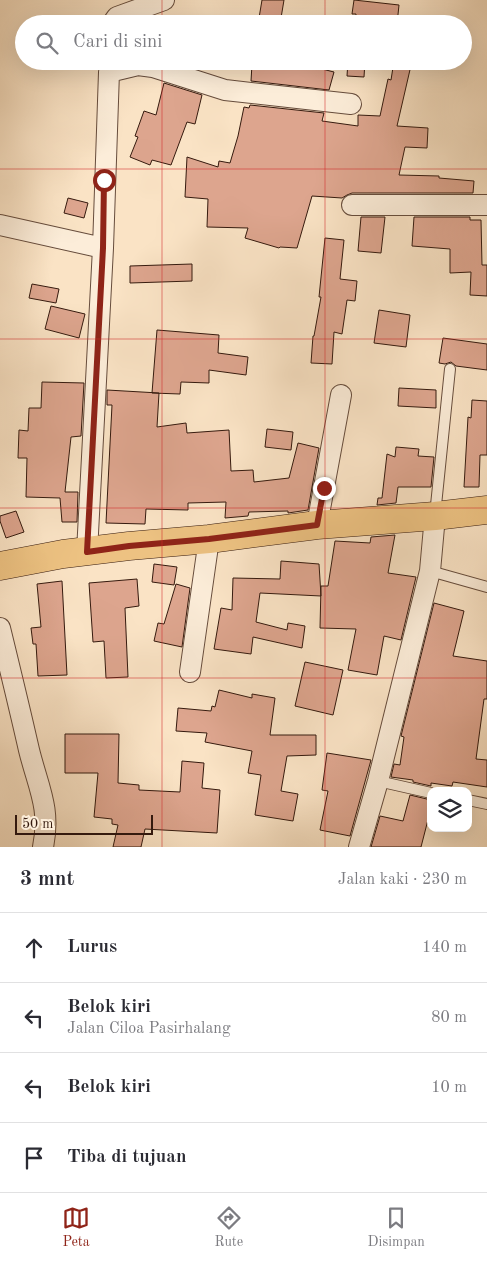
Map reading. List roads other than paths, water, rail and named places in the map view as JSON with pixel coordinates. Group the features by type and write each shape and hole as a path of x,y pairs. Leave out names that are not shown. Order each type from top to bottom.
{"main road":[{"path":"0,566 63,554 129,546 209,539 317,525 487,510"}],"street":[{"path":"123,15 164,0"},
{"path":"87,552 103,248 109,70"},
{"path":"160,70 225,90 351,104"},
{"path":"352,205 487,205"},
{"path":"0,225 103,248"},
{"path":"317,525 341,394"},
{"path":"359,847 378,781 430,571 435,516"},
{"path":"190,672 209,539"},
{"path":"0,628 33,764 42,793 46,814 46,833 43,847"}],"lane":[{"path":"435,516 450,369"},
{"path":"430,571 487,587"},
{"path":"378,781 427,792"},
{"path":"472,801 487,804"}]}
